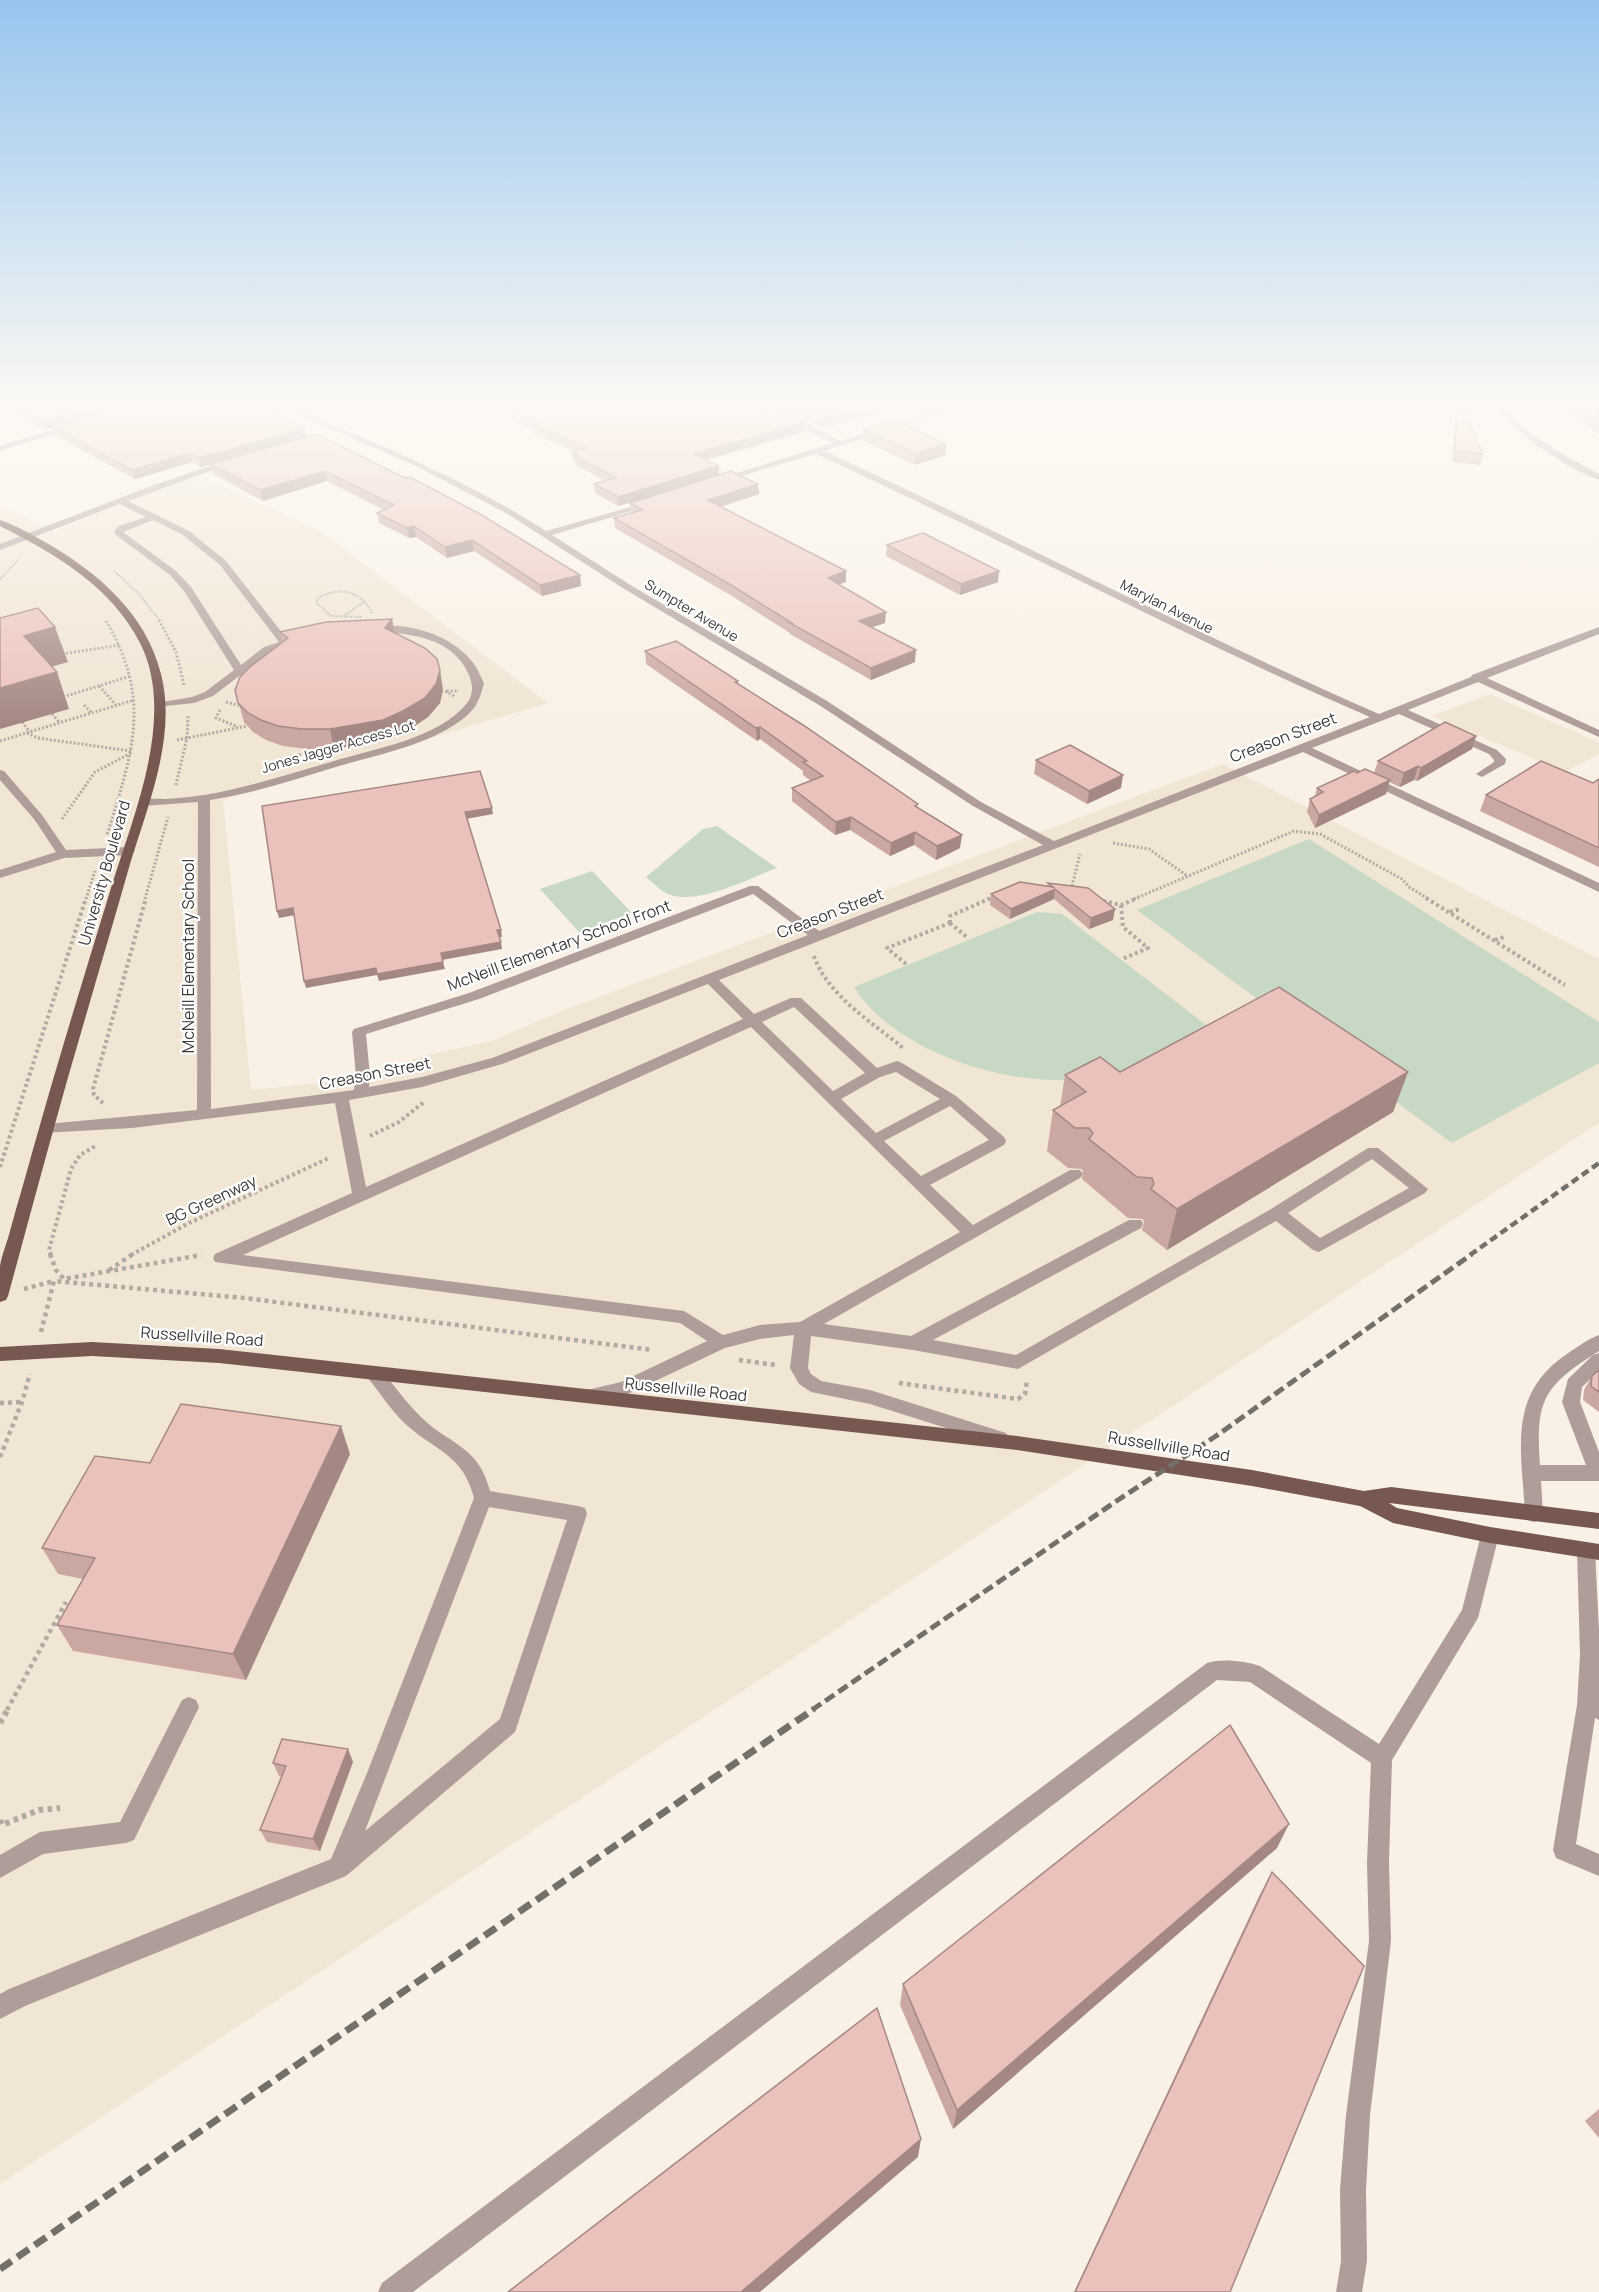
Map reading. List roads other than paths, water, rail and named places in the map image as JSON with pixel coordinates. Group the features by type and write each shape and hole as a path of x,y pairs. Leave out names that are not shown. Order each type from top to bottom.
{"main road":[{"name":"University Boulevard","path":"0,523 88,572 126,610 149,654 158,684 160,705 157,746 143,803 0,1295"},
{"name":"Russellville Road","path":"0,1354 92,1349 219,1356 583,1398 1017,1443 1252,1478 1364,1499 1393,1515 1490,1535 1592,1551"},
{"name":"Russellville Road","path":"1364,1499 1391,1495 1599,1521"}],"street":[{"path":"0,547 98,510"},
{"path":"139,510 186,533 223,563 284,642"},
{"name":"Sumpter Avenue","path":"507,510 638,594 823,703 977,804 1053,845"},
{"path":"546,534 624,510"},
{"name":"Marylan Avenue","path":"942,510 1060,566 1204,639 1306,687 1378,717"},
{"path":"154,517 118,531 120,535 173,573 188,589 239,669"},
{"name":"Jones Jagger Access Lot","path":"143,803 172,803 204,798 395,748 429,735 455,721 478,694 478,682 473,668 455,647 443,640 410,631 360,629"},
{"name":"Creason Street","path":"47,1129 132,1123 341,1097 422,1082 497,1061 1303,748 1476,677 1599,630"},
{"path":"160,705 195,700 209,694 268,649 313,634"},
{"path":"1476,677 1599,734"},
{"path":"1400,710 1493,752 1500,759 1498,764 1482,774"},
{"path":"1303,748 1599,888"},
{"path":"0,773 63,854"},
{"name":"McNeill Elementary School","path":"204,798 204,1114"},
{"path":"0,874 63,854 129,851"},
{"name":"McNeill Elementary School Front","path":"361,1093 363,1076 359,1032 474,996 754,889 817,936"},
{"path":"709,978 971,1232"},
{"path":"721,1342 684,1317 221,1258 751,1019 796,1001 875,1074"},
{"path":"831,1098 875,1074 897,1066 951,1099 999,1141 920,1184"},
{"path":"341,1097 360,1195"},
{"path":"874,1140 951,1099"},
{"path":"583,1398 624,1388 721,1342 760,1332 803,1328 913,1343 1018,1362 1277,1214 1373,1152 1419,1189 1319,1246 1277,1214"},
{"path":"803,1328 1075,1174"},
{"path":"913,1343 1135,1224"},
{"path":"803,1328 799,1368 804,1379 817,1387 870,1397 1017,1443"},
{"path":"1534,1514 1533,1473 1529,1443 1533,1402 1548,1379 1599,1342"},
{"path":"1533,1473 1599,1473 1571,1402 1574,1384 1599,1360"},
{"path":"339,1868 378,1773 483,1498 477,1475 458,1453 414,1422 374,1373"},
{"path":"0,2007 17,1997 339,1868 508,1725 578,1514 483,1498"},
{"path":"1349,2292 1354,2261 1353,2190 1358,2115 1380,1941 1378,1863 1382,1758 1471,1612 1490,1535"},
{"path":"1592,1551 1593,1708 1564,1850 1599,1865"},
{"path":"391,2292 1214,1670 1253,1673 1382,1758"},
{"path":"0,1867 40,1843 126,1832 189,1707"}],"railway":[{"path":"1470,1255 1599,1163"},
{"path":"812,1710 1118,1500 1216,1436 1472,1254"},
{"path":"0,2269 814,1709"}]}
